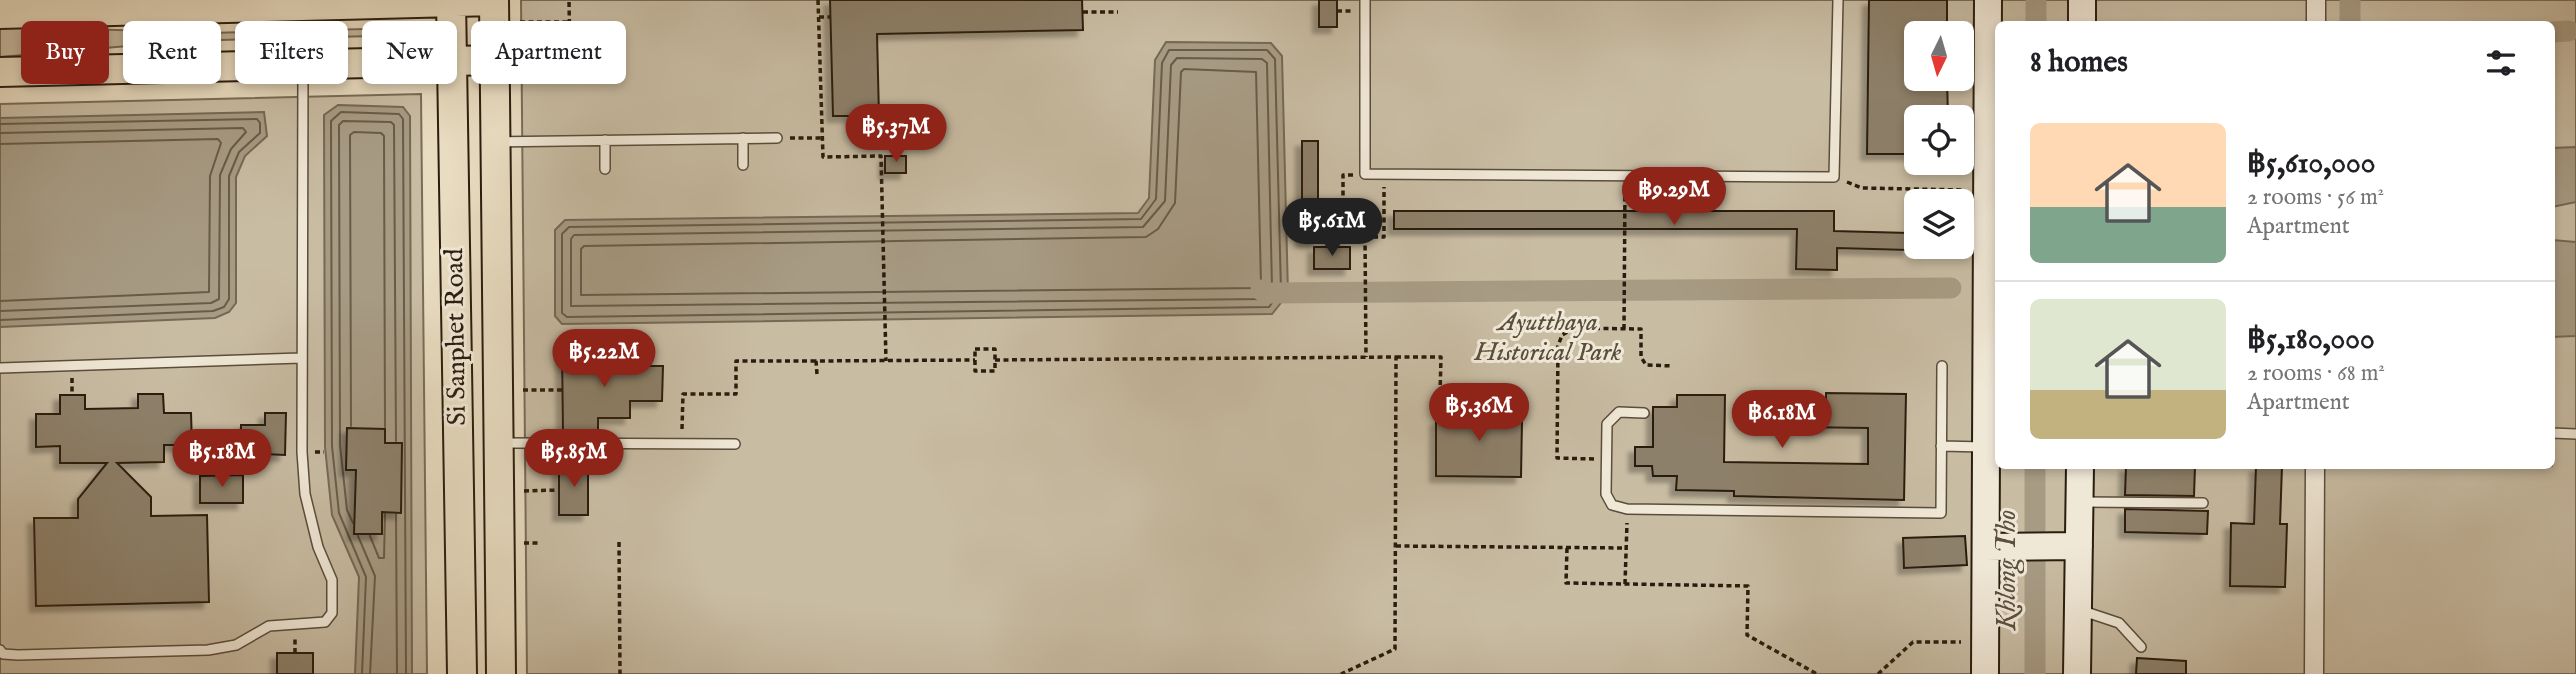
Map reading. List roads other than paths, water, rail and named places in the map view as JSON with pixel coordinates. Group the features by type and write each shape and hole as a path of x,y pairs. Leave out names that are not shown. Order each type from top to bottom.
{"main road":[{"name":"Si Sanphet Road","path":"451,1 451,21"},
{"path":"0,14 494,1"},
{"name":"Si Sanphet Road","path":"494,1 499,21"},
{"path":"0,72 235,67"},
{"name":"Si Sanphet Road","path":"452,84 462,674"},
{"name":"Si Sanphet Road","path":"501,674 496,142 504,84"},
{"path":"459,491 471,498 489,498 501,491"},
{"path":"460,584 472,576 490,576 501,584"}],"street":[{"path":"1985,674 1993,546 1986,447 1988,0"},
{"path":"2082,0 2082,21"},
{"path":"2316,0 2316,21"},
{"path":"2077,674 2078,610 2073,546 2080,502 2080,469"},
{"path":"2314,674 2315,469"},
{"path":"1993,546 2073,546"}],"lane":[{"path":"1365,0 1365,174 1834,177 1838,0"},
{"path":"0,650 3,654 18,655 208,650 236,645 269,626 325,622 332,613 332,580 318,547 305,494 301,358 303,84"},
{"path":"743,138 743,165"},
{"path":"496,142 776,138"},
{"path":"605,140 605,169"},
{"path":"0,368 301,358"},
{"path":"1644,413 1619,412 1607,424 1606,494 1612,505 1627,509 1941,513 1942,366"},
{"path":"2555,433 2576,434"},
{"path":"500,443 735,444"},
{"path":"1941,446 1986,447"},
{"path":"2080,502 2203,503"},
{"path":"2078,610 2119,623 2141,648"}],"water":[{"path":"1166,42 1271,43 1282,56 1288,294 1272,314 562,324 555,316 555,230 565,220 1138,213 1149,198 1155,60"},
{"path":"338,105 403,107 410,116 412,674 355,674 359,577 332,515 325,447 324,115"},
{"path":"264,112 267,136 245,156 236,177 236,303 229,312 215,318 0,327 0,118"},
{"path":"2576,147 2576,202 2555,206 2555,148"},
{"path":"2555,240 2576,242 2576,336 2555,337"}],"waterway":[{"name":"Khlong Tho","path":"2036,0 2036,21"},
{"path":"2350,0 2350,21"},
{"path":"2555,32 2569,31"},
{"path":"1261,290 1266,293 1951,288"},
{"name":"Khlong Tho","path":"2035,469 2035,674"}],"park label":[{"name":"Ayutthaya Historical Park","path":"1548,337"}]}
